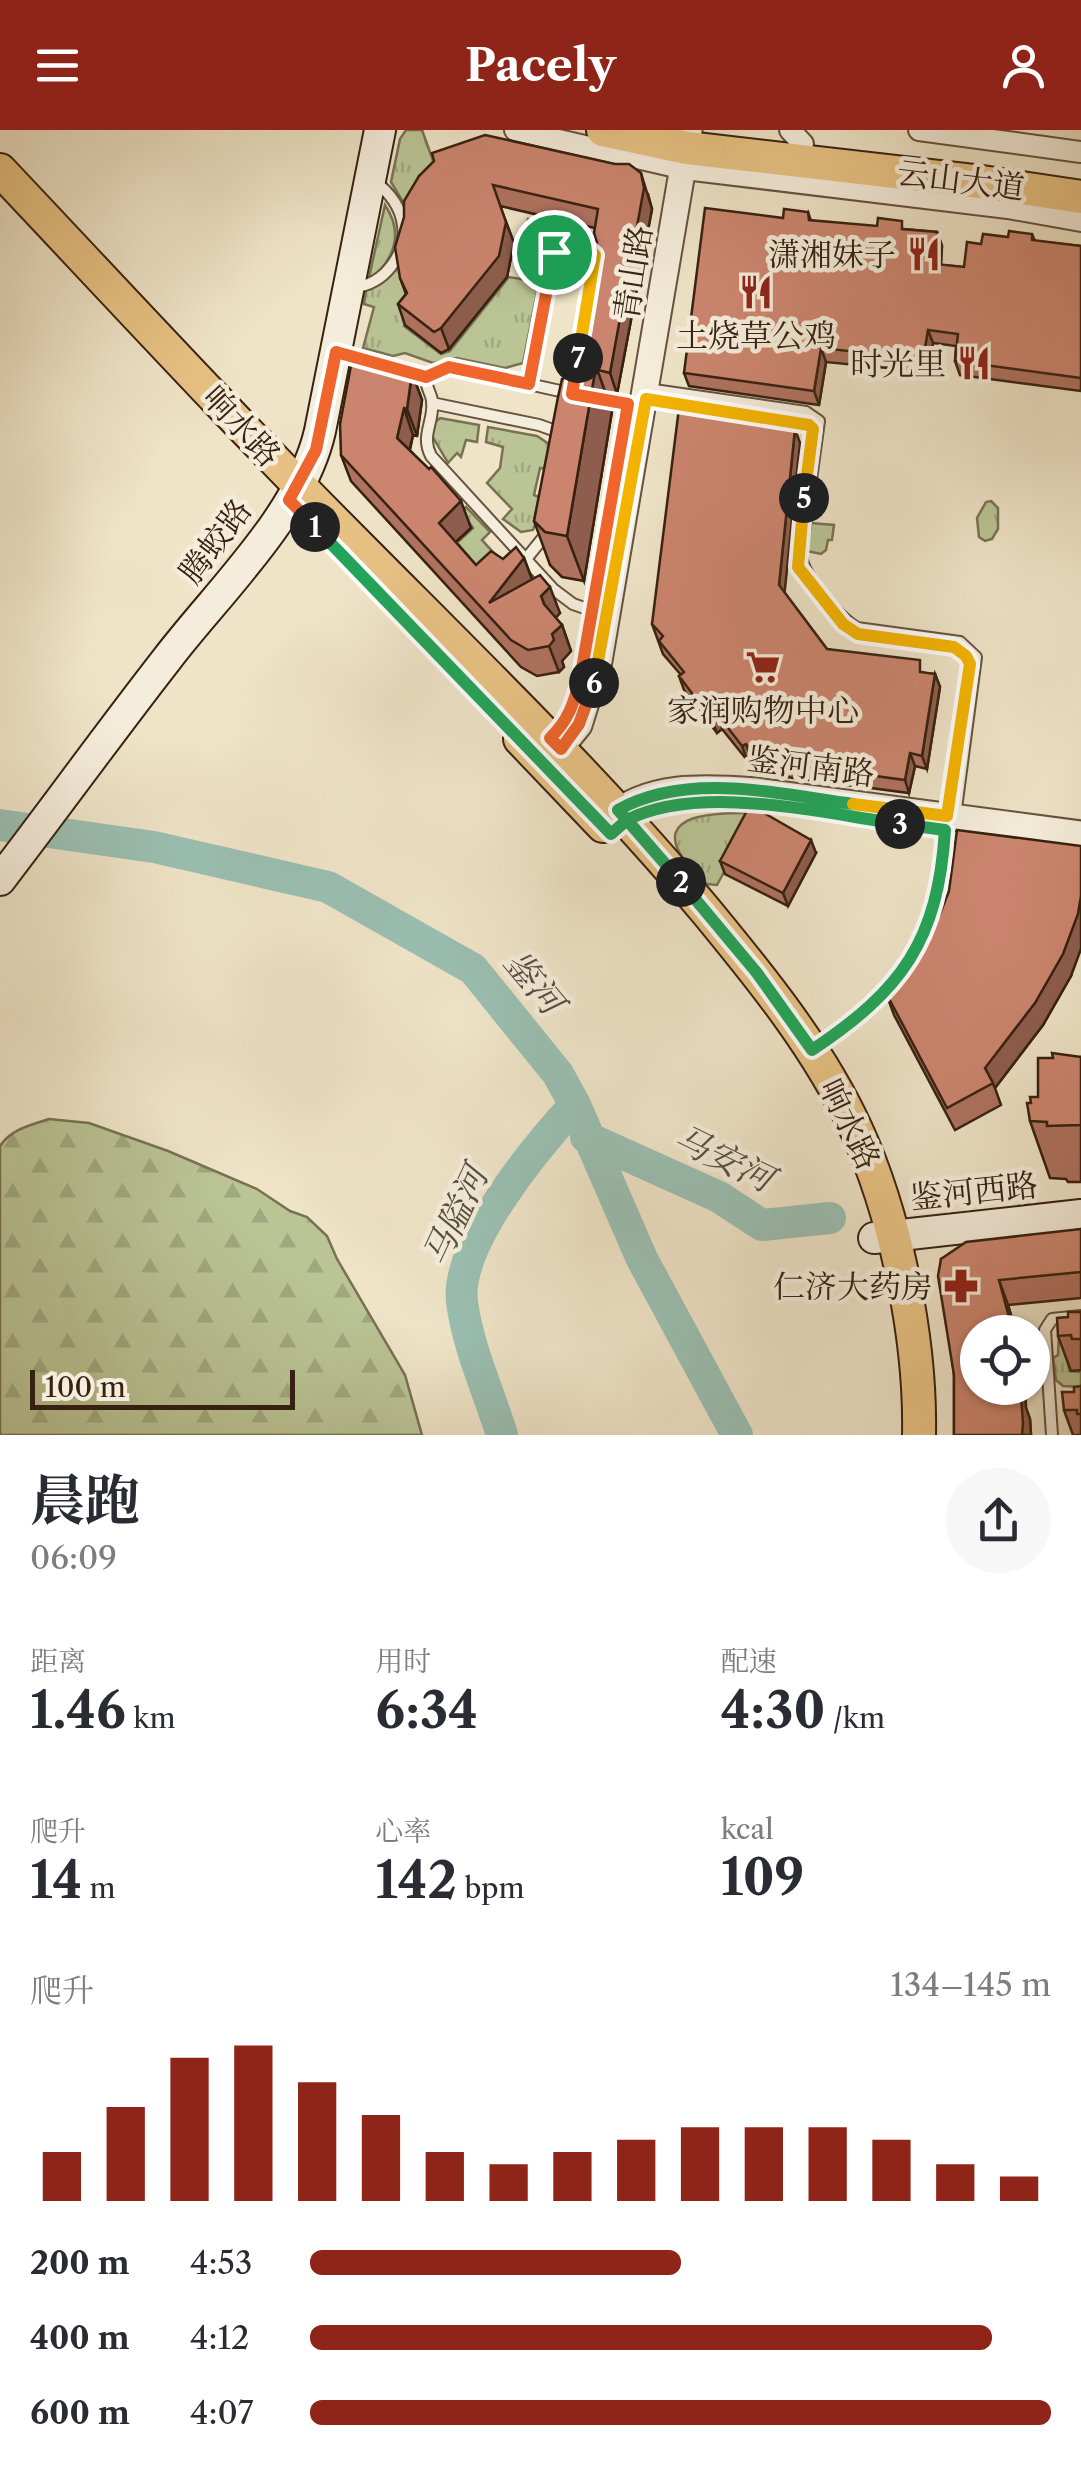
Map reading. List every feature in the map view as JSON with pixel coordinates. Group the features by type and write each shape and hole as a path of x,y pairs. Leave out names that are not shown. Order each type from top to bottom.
{"main road":[{"name":"腾蛟路","path":"289,488 306,433 366,130"},
{"name":"腾蛟路","path":"0,880 79,767 316,450 346,354 348,286 380,130"},
{"name":"云山大道","path":"603,130 680,146 1081,196"},
{"name":"云山大道","path":"680,146 796,137 1081,176"},
{"name":"响水路","path":"0,170 289,488"},
{"name":"响水路","path":"0,198 547,751 757,973 812,1050 856,1129 880,1188 901,1435"},
{"name":"腾蛟路","path":"0,861 79,767"},
{"name":"响水路","path":"614,822 768,1018 830,1127 884,1244 916,1362 919,1435"},
{"name":"鉴河西路","path":"884,1244 1081,1215"},
{"name":"鉴河西路","path":"884,1244 1081,1230"}],"street":[{"path":"516,130 680,146 1081,221"},
{"path":"920,130 1081,152"},
{"name":"青山路","path":"547,751 579,724 597,672 680,146"},
{"path":"956,178 979,204"},
{"name":"青山路","path":"547,751 574,705 641,398"},
{"name":"鉴河南路","path":"614,822 662,807 745,804 1081,834"},
{"name":"鉴河南路","path":"949,821 1081,849"}],"lane":[{"path":"348,286 362,287 381,277 392,266 402,241 403,223 396,207 371,178"},
{"path":"529,384 554,252 574,242 590,250 596,262 592,281"},
{"path":"346,354 426,377 449,367 572,394 806,412 818,421 801,554 805,572 845,620 857,628 960,642 976,657 934,907 910,960 883,995 812,1050"},
{"path":"572,394 576,375"},
{"path":"426,377 432,403 425,437 431,456 552,589 573,604 593,610"},
{"path":"432,403 540,425 553,430 564,444"},
{"path":"526,559 546,535 551,513"},
{"path":"1052,1435 1047,1324 1057,1318 1081,1316"},
{"path":"1051,1390 1066,1393"}],"green space":[{"path":"406,130 422,130 440,180 409,212 391,182 400,139"},
{"path":"385,205 394,227 393,247 384,265 368,282"},
{"path":"528,219 570,229 551,245 541,269 518,264"},
{"path":"573,250 589,258 590,270 560,264 564,255"},
{"path":"402,257 404,287 412,314 404,326 441,354 450,351 509,277 539,282 523,363 505,368 457,358 433,363 405,353 393,356 363,348 374,307 364,304 366,290"},
{"path":"440,418 479,425 477,442 466,440 461,457 457,453 448,463 431,434 433,424"},
{"path":"488,427 537,436 552,446 551,470 540,468 534,495 544,499 533,530 521,532 503,519 512,509 487,483 500,468 503,447 486,442"},
{"path":"991,501 998,508 998,529 992,539 985,541 979,537 977,518 986,502"},
{"path":"466,507 490,532 482,540 516,577 486,589 448,542 456,538 459,541 473,528 462,512"},
{"path":"811,523 834,525 832,540 828,540 821,554 807,551"},
{"path":"756,813 717,885 707,884 684,860 676,843 676,831 696,817"},
{"path":"49,1119 89,1123 168,1151 257,1189 290,1211 307,1217 327,1236 405,1375 422,1435 0,1435 0,1146 16,1132"},
{"path":"1059,1334 1070,1371 1081,1372 1081,1387 1063,1386 1056,1380 1053,1358 1058,1355"}],"building":[{"path":"485,135 629,164 641,173 644,188 610,373 575,362 597,243 594,233 598,209 493,185 506,222 499,256 434,332 398,304 407,293 395,247 404,217 404,201 434,161 432,153"},
{"path":"705,208 783,218 784,209 808,212 809,220 877,226 878,218 902,221 902,229 937,232 935,264 964,267 967,242 981,244 983,234 1008,237 1009,231 1032,234 1032,240 1081,246 1081,378 955,361 958,334 928,330 923,359 821,348 814,391 684,373"},
{"path":"353,355 412,373 407,409 404,408 397,438 431,467 461,501 439,523 476,565 491,551 503,559 516,547 524,558 489,603 540,575 550,587 541,596 544,604 562,625 552,634 554,640 549,646 528,650 511,640 341,455 340,424"},
{"path":"571,361 596,366 567,536 545,532 534,521 562,379 567,379"},
{"path":"680,400 782,415 780,427 795,429 779,585 827,649 920,660 920,672 935,674 922,756 910,753 905,780 759,760 746,744 742,746 718,715 712,720 679,676 684,672 659,641 663,636 652,624"},
{"path":"750,805 811,840 783,893 720,861"},
{"path":"957,830 1081,846 1081,896 1063,954 1035,1003 985,1068 993,1083 947,1108 886,993 915,958 940,914 949,891"},
{"path":"1052,1053 1081,1057 1081,1125 1047,1126 1047,1122 1030,1121 1027,1103 1031,1103 1030,1097 1038,1097 1038,1058 1053,1058"},
{"path":"1081,1229 1081,1272 999,1280 1008,1315 960,1315 960,1405 1022,1405 1022,1435 954,1435 954,1375 938,1276 941,1259 966,1242"},
{"path":"1068,1312 1081,1312 1081,1339 1058,1336 1057,1318 1068,1317"},
{"path":"1081,1386 1081,1414 1064,1410 1062,1392 1074,1392 1074,1387"}],"waterway":[{"name":"鉴河","path":"0,825 154,847 328,887 473,969 558,1074 642,1259 737,1435"},
{"name":"马隘河","path":"502,1435 469,1336 462,1302 463,1279 471,1253 502,1197 575,1105"},
{"name":"马安河","path":"586,1137 719,1197 762,1225 830,1218"}],"place":[{"name":"潇湘妹子","path":"924,254"},
{"name":"土烧草公鸡","path":"756,292"},
{"name":"时光里","path":"974,363"},
{"name":"家润购物中心","path":"763,667"},
{"name":"仁济大药房","path":"961,1286"}],"route":[{"path":"554,252 529,384 449,367 426,377 336,352 316,450 289,500 611,834 627,820 757,973 812,1050 883,995 910,960 934,907 945,830 745,804 662,807 627,820 618,810 660,792 720,789 947,816 970,664 954,647 858,634 843,624 800,574 796,560 813,429 809,425 646,399 594,683 579,724 561,749 550,738 574,705 580,680 628,404 572,394 596,262 590,250 574,242 558,246 554,252"}]}
